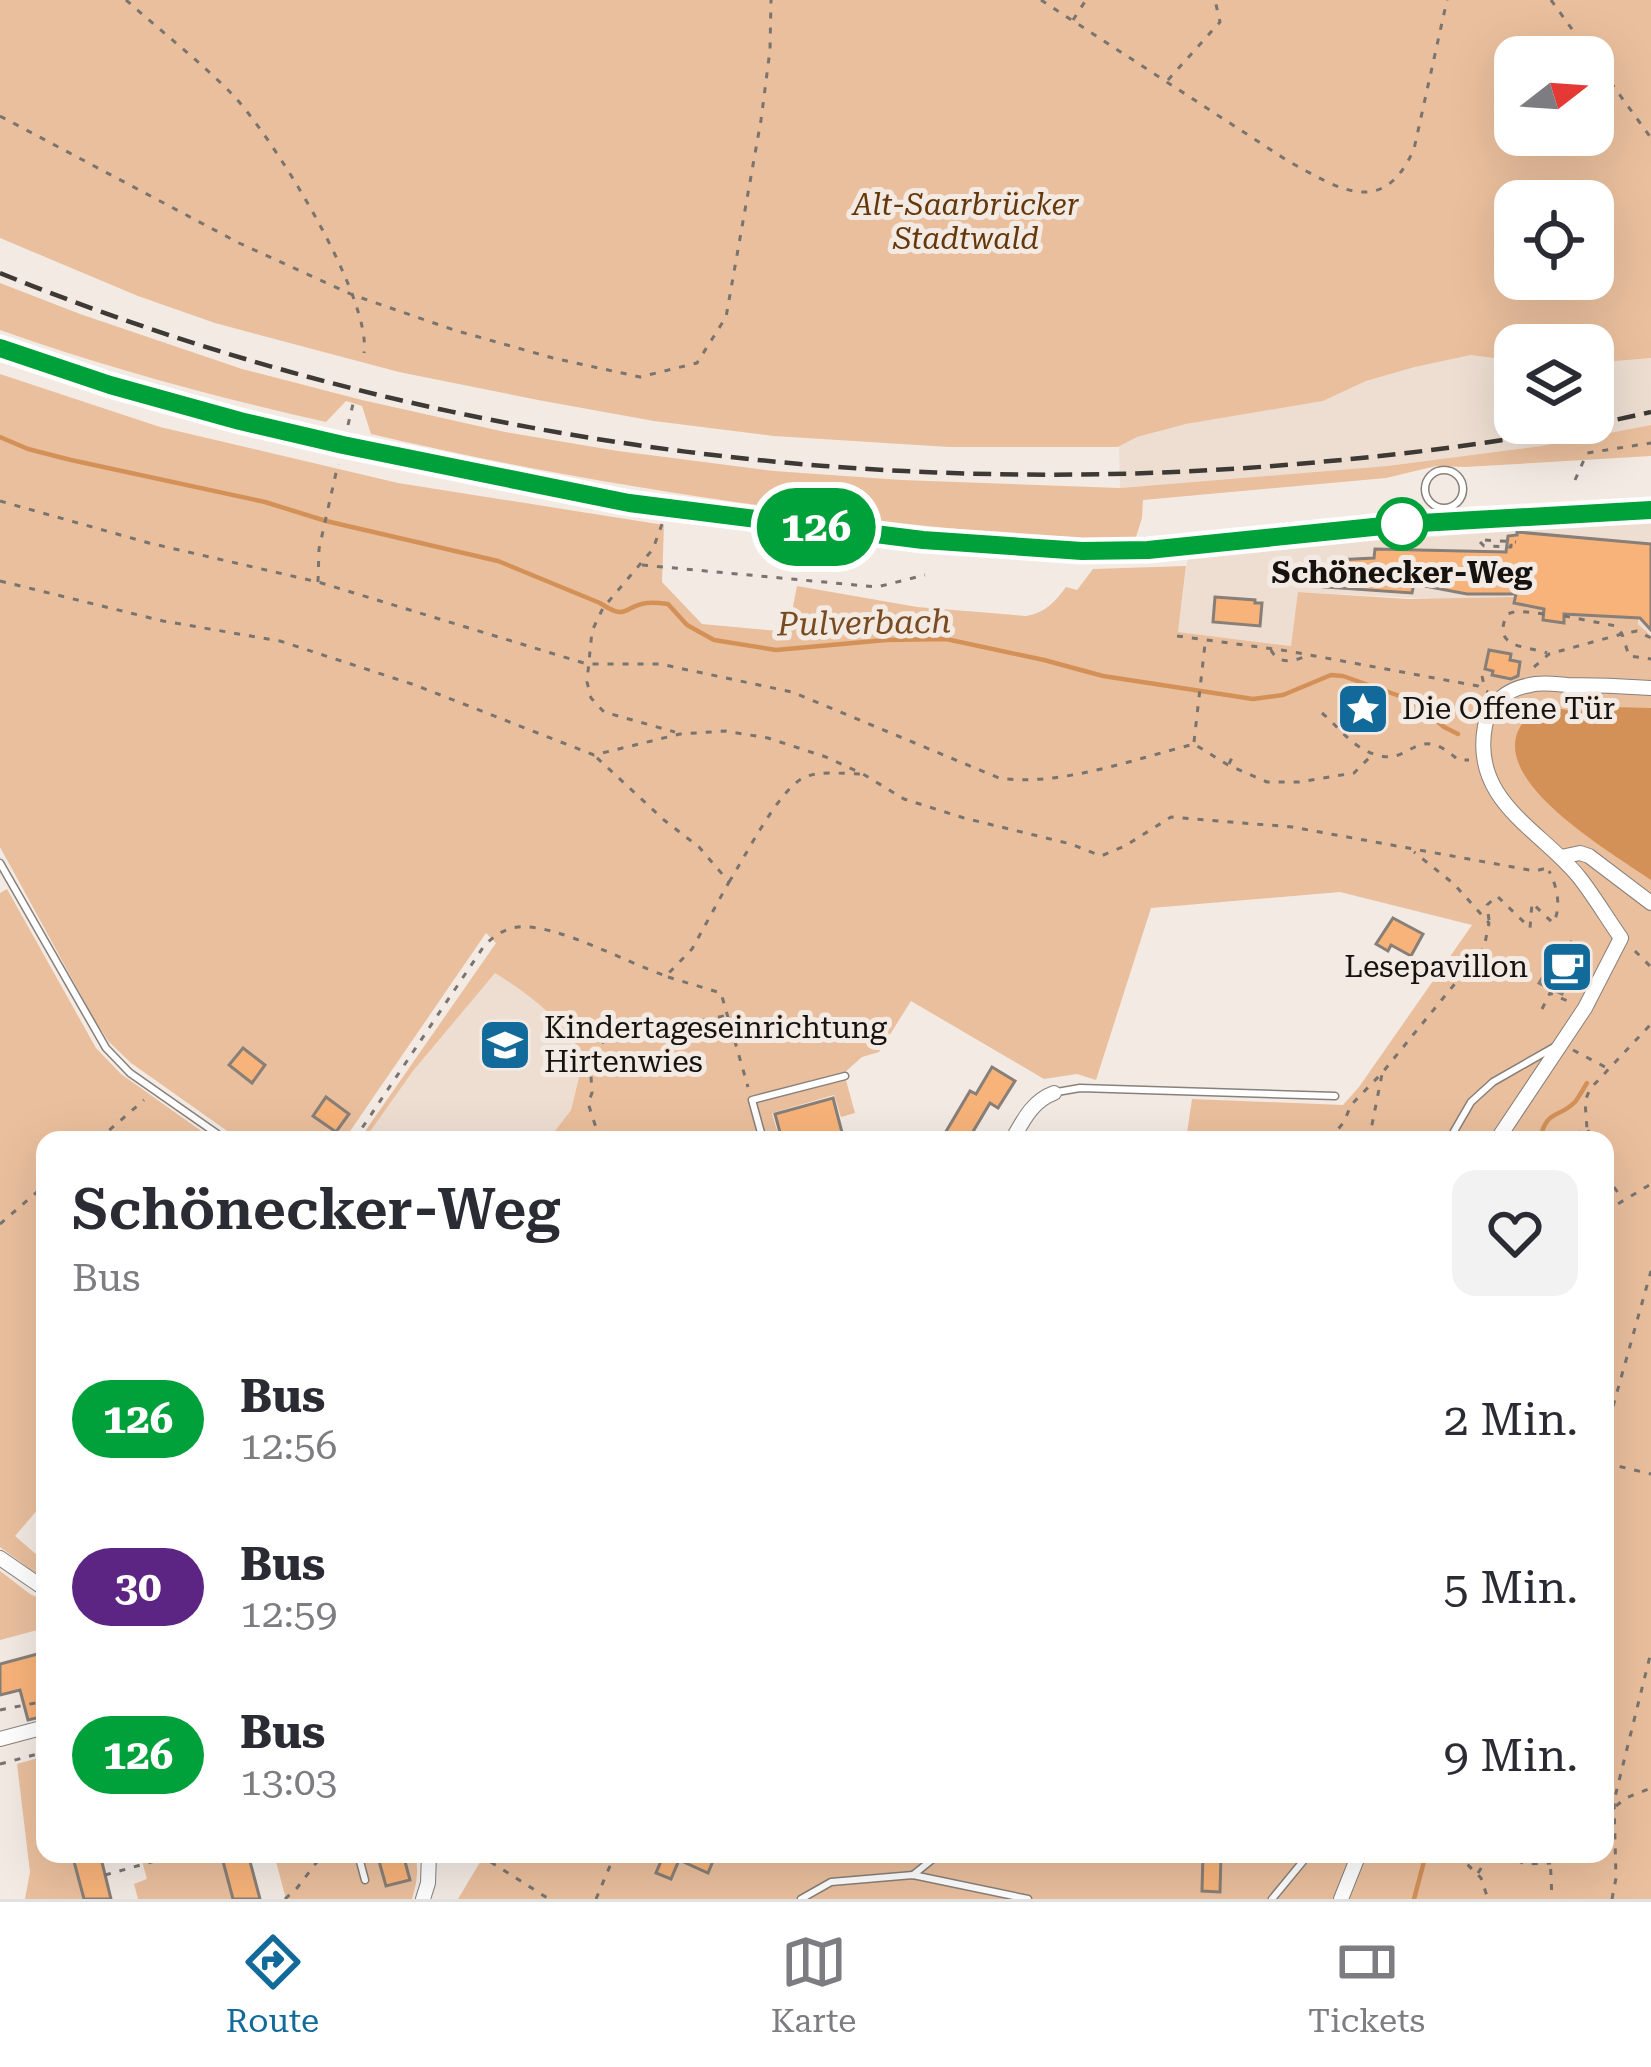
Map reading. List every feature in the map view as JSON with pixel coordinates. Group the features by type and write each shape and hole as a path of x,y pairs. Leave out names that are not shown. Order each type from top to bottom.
{"main road":[{"path":"0,348 341,453 652,506 923,540 1082,551 1148,550 1403,524 1651,509"}],"street":[{"path":"1504,1131 1585,1008 1621,938 1581,879 1512,814 1489,776 1483,760 1492,695 1527,686 1651,688"},
{"path":"1561,857 1589,856 1651,904"},
{"path":"1018,1131 1034,1105 1054,1093"},
{"path":"0,1558 36,1583"},
{"path":"0,1739 36,1729"},
{"path":"423,1899 429,1863"},
{"path":"1341,1899 1355,1863"}],"lane":[{"path":"1440,470 1457,476 1463,488 1449,508 1432,505 1424,490 1431,474 1440,470"},
{"path":"0,862 106,1048 130,1073 213,1131"},
{"path":"1454,1131 1471,1102 1493,1082 1562,1044"},
{"path":"761,1131 752,1100 844,1076"},
{"path":"1054,1093 1080,1088 1335,1096"},
{"path":"360,1863 365,1880"},
{"path":"913,1875 928,1863"},
{"path":"1272,1899 1302,1863"},
{"path":"801,1899 831,1882 913,1875 1028,1899"}],"path":[{"path":"126,0 244,109 314,216 353,295 366,339 364,352"},
{"path":"0,116 239,243 353,295 454,330 640,377 697,363 726,317 761,120 771,0"},
{"path":"1041,0 1288,161 1353,192 1377,191 1395,180 1414,149 1447,0"},
{"path":"1072,22 1086,0"},
{"path":"1166,82 1220,22 1215,0"},
{"path":"1551,0 1577,36"},
{"path":"1614,87 1651,138"},
{"path":"318,582 320,549 353,404"},
{"path":"1575,480 1587,453 1651,443"},
{"path":"0,501 149,543 318,582 587,664 661,664 792,692 999,778 1052,779 1194,744 1267,782 1325,779 1354,773 1373,754"},
{"path":"662,522 653,549 607,602 592,631 586,682 591,698 604,712 680,734"},
{"path":"1482,541 1514,542"},
{"path":"642,565 877,587 925,575"},
{"path":"0,581 163,621 280,641 415,685 594,755 699,847 730,882"},
{"path":"1542,614 1508,614 1502,636 1507,642 1549,654"},
{"path":"1564,616 1616,626 1629,656 1651,659"},
{"path":"1527,686 1532,669 1549,654 1622,634 1637,632 1651,638"},
{"path":"1177,636 1478,686 1492,695"},
{"path":"1194,744 1206,640"},
{"path":"1270,648 1281,660 1309,655"},
{"path":"1482,676 1492,695"},
{"path":"1322,713 1343,737 1373,754 1395,758 1419,744 1432,743 1458,760 1483,760"},
{"path":"594,755 680,734 725,731 768,737 826,757 904,799 1101,856 1172,817 1292,827 1412,851 1534,871 1548,869 1559,913 1553,923 1532,904 1530,928 1497,896 1487,904 1490,923 1479,957 1351,1105 1336,1131"},
{"path":"1228,765 1235,751"},
{"path":"1247,774 1252,764"},
{"path":"666,976 692,949 782,798 802,778 863,774"},
{"path":"1412,851 1454,884 1490,923"},
{"path":"360,1131 484,946 502,931 527,927 721,993 752,1100"},
{"path":"1621,938 1651,967"},
{"path":"1542,1009 1550,993 1585,1008"},
{"path":"597,1131 589,1103 592,1050 610,1036 728,1015"},
{"path":"1582,1131 1587,1129 1585,1101 1590,1089 1651,1025"},
{"path":"1562,1044 1609,1069"},
{"path":"1371,1131 1382,1072"},
{"path":"108,1131 149,1096"},
{"path":"1614,1204 1651,1184"},
{"path":"1614,1187 1624,1200"},
{"path":"0,1224 36,1193"},
{"path":"1614,1402 1651,1271"},
{"path":"1614,1465 1651,1474"},
{"path":"1612,1899 1614,1808 1651,1652"},
{"path":"0,1710 36,1703"},
{"path":"0,1764 36,1754"},
{"path":"1614,1808 1651,1788"},
{"path":"105,1875 147,1863"},
{"path":"285,1899 315,1863"},
{"path":"492,1863 549,1899"},
{"path":"596,1899 611,1863"},
{"path":"1466,1863 1485,1885 1488,1899"},
{"path":"1477,1874 1484,1863"},
{"path":"1523,1863 1551,1863 1552,1899"}],"shaded area":[{"path":"1471,355 1494,358 1494,444 1551,444 1387,466 1120,488 1119,447 1137,437 1323,401 1366,381"},
{"path":"1651,358 1651,425 1614,432 1614,361"},
{"path":"1651,521 1651,636 1638,624 1514,603 1299,592 1292,646 1178,632 1188,556 1290,543"},
{"path":"1651,708 1651,880 1561,816 1523,772 1515,750 1521,725 1539,710"},
{"name":"Kindertageseinrichtung Hirtenwies","path":"495,972 555,1017 584,1057 571,1110 555,1131 370,1131"}],"green space":[{"name":"Alt-Saarbrücker Stadtwald","path":"0,0 1651,0 1651,358 1614,361 1614,324 1494,324 1494,358 1471,355 1415,367 1366,381 1323,401 1186,424 1118,447 949,447 774,436 538,400 399,372 215,323 0,238"},
{"path":"0,283 242,369 362,400 505,432 774,471 1120,488 1387,466 1551,444 1614,444 1614,432 1651,425 1651,456 1436,466 1386,478 1143,500 1136,537 1074,538 951,529 701,497 437,449 371,434 362,406 346,401 326,422 202,392 0,330"},
{"path":"0,374 160,427 398,483 664,525 662,582 702,624 788,632 797,586 917,607 1026,616 1049,606 1066,587 1077,590 1093,569 1186,566 1178,632 1291,646 1298,592 1408,599 1515,597 1514,603 1542,609 1640,598 1638,624 1651,636 1651,1899 458,1899 480,1863 1614,1863 1614,1131 1187,1131 1192,1099 1343,1105 1472,925 1340,892 1151,908 1096,1080 1077,1074 1044,1079 911,1001 879,1052 862,1057 844,1073 855,1113 841,1117 834,1095 772,1113 777,1131 555,1131 571,1110 584,1057 545,1009 495,973 413,1071 370,1131 365,1131 496,943 486,933 350,1131 227,1131 109,1042 0,847"},
{"path":"7,889 96,1048 121,1074 201,1131 36,1131 36,1512 15,1536 36,1554 36,1573 0,1547 0,893"},
{"path":"0,1571 36,1597 36,1630 0,1640"},
{"path":"36,1759 36,1863 74,1863 84,1899 25,1899 30,1872 17,1764"},
{"path":"143,1863 223,1863 233,1899 138,1899 134,1884 147,1879"},
{"path":"276,1863 380,1863 387,1886 410,1880 406,1863 416,1863 412,1899 286,1899"}],"building":[{"path":"1517,532 1651,544 1651,630 1640,618 1564,614 1564,623 1543,620 1544,609 1514,603 1516,594 1467,594 1414,584 1412,593 1324,587 1335,560 1374,558 1375,549 1506,552 1508,536"},
{"path":"1215,597 1262,603 1260,626 1213,622"},
{"path":"1489,650 1511,654 1510,660 1520,662 1518,676 1492,675 1493,671 1485,669"},
{"path":"1393,918 1423,934 1411,956 1391,945 1388,951 1376,944"},
{"name":"Lesepavillon","path":"1571,942 1583,948 1562,994 1539,983 1556,956 1563,960"},
{"path":"243,1048 265,1065 252,1083 229,1065"},
{"path":"992,1067 1015,1081 998,1108 990,1103 973,1131 946,1131 970,1091 976,1094"},
{"path":"326,1097 349,1114 337,1131 313,1116"},
{"path":"833,1098 842,1131 780,1131 775,1114"},
{"path":"36,1654 36,1718 28,1720 20,1690 0,1695 0,1664"},
{"path":"74,1863 102,1863 111,1899 84,1899"},
{"path":"223,1863 250,1863 260,1899 233,1899"},
{"path":"380,1863 405,1863 410,1880 386,1886"},
{"path":"660,1863 678,1863 671,1879 656,1873"},
{"path":"686,1863 712,1863 708,1873"},
{"path":"1203,1863 1221,1863 1220,1892 1202,1891"}],"waterway":[{"name":"Pulverbach","path":"0,437 71,460 265,502 498,561 616,611 647,603 668,604 687,625 714,640 776,650 946,639 1103,676 1253,699 1283,695 1331,675 1343,676 1411,700 1458,734"},
{"path":"1543,1131 1549,1119 1575,1102 1587,1083"},
{"path":"1414,1899 1424,1863"}],"railway":[{"path":"0,273 158,331 319,380 483,418 648,447 815,465 983,474 1151,473 1402,453 1651,412"}],"bus line":[{"name":"126","path":"0,348 110,385 343,445 629,503 923,540 1082,551 1148,550 1403,524 1651,510"}],"place":[{"name":"Schönecker-Weg","path":"1402,524"},
{"name":"Die Offene Tür","path":"1363,709"},
{"name":"Lesepavillon","path":"1567,967"},
{"name":"Kindertageseinrichtung Hirtenwies","path":"505,1045"}]}
